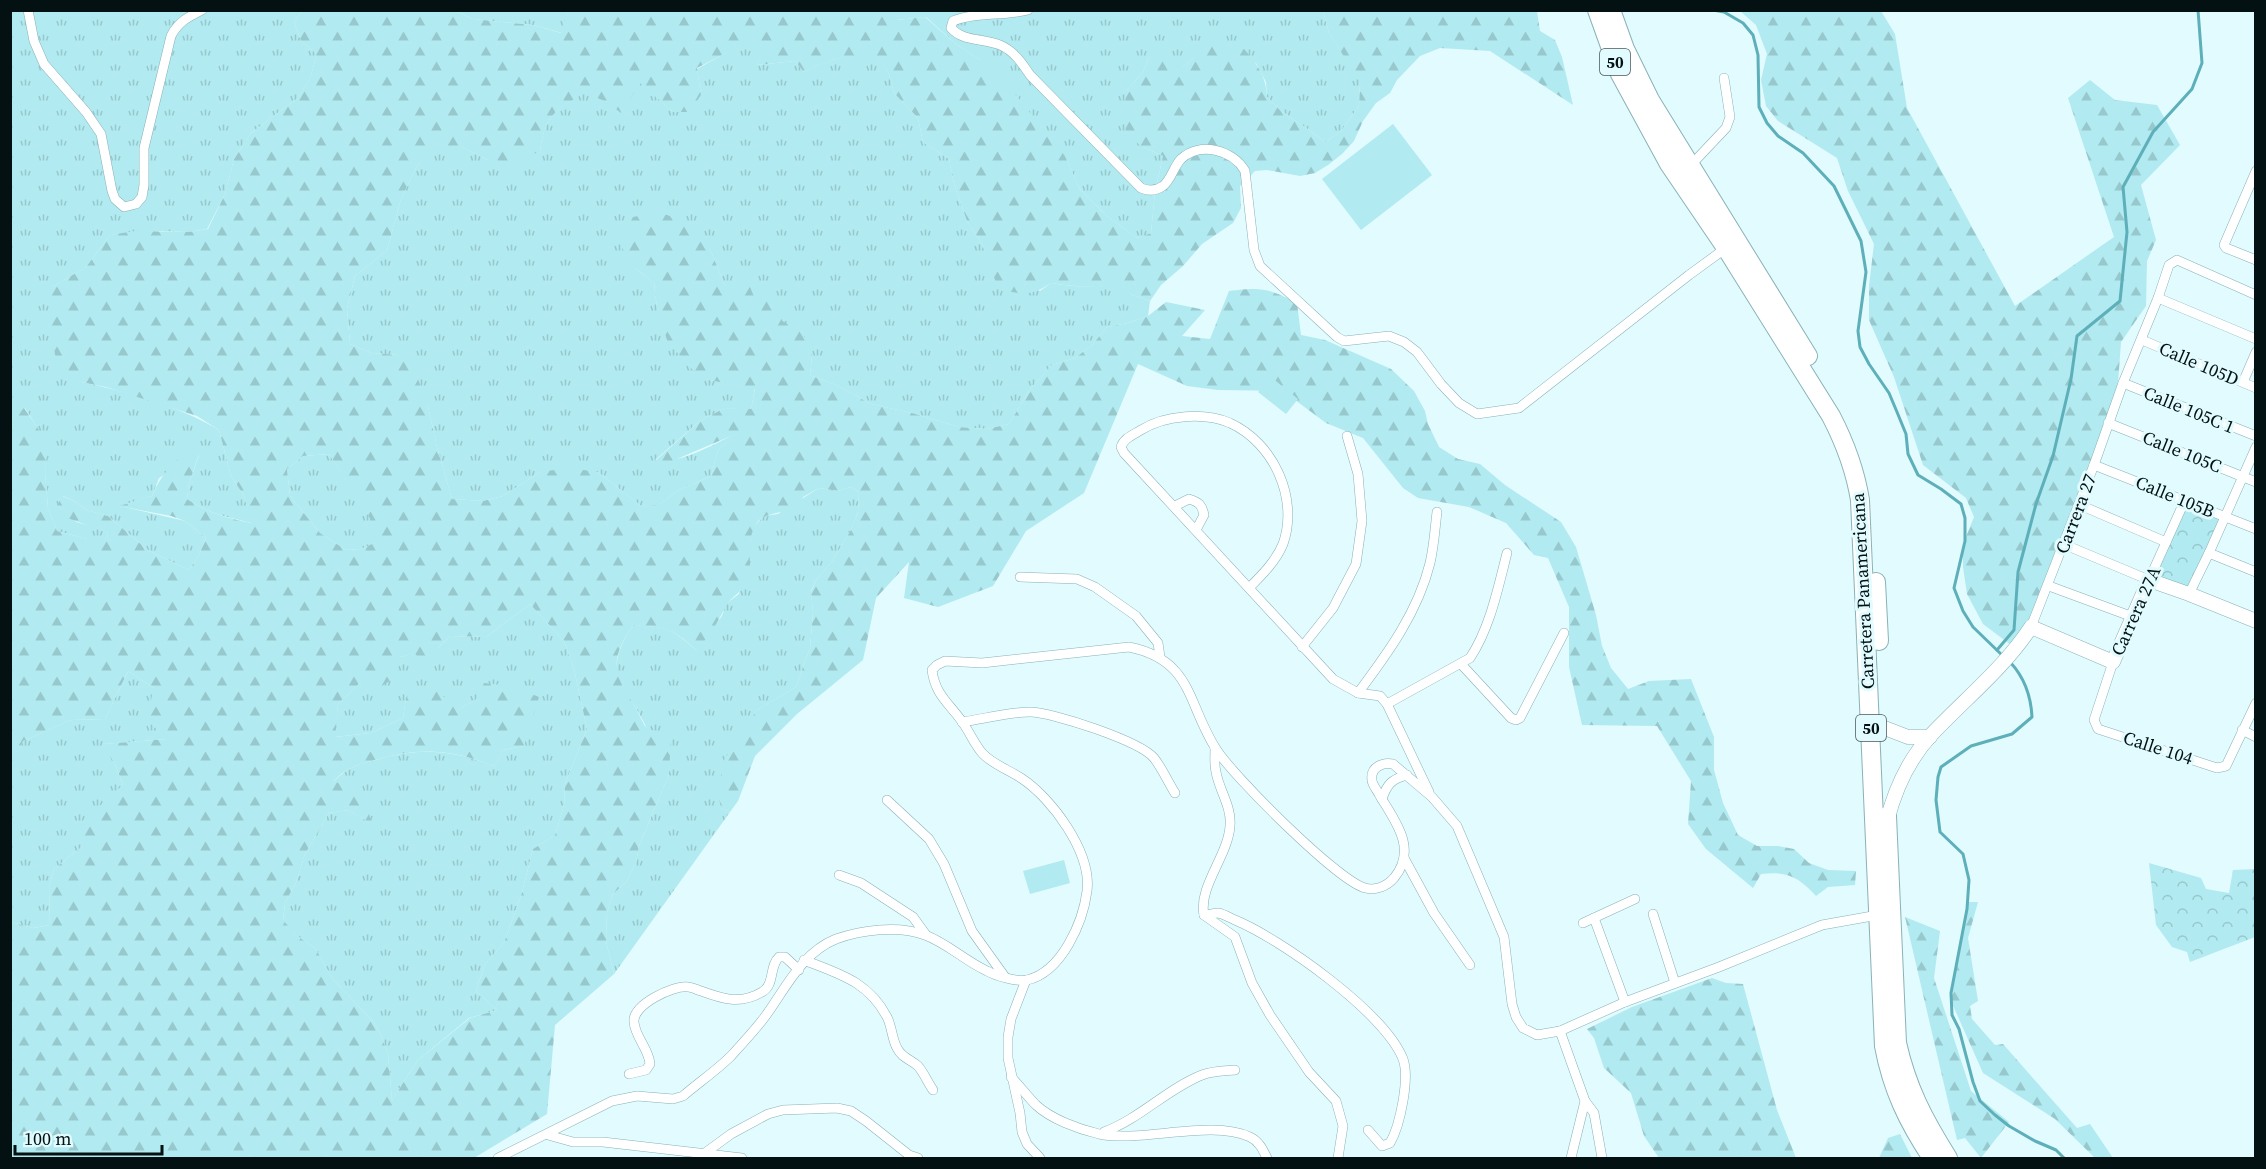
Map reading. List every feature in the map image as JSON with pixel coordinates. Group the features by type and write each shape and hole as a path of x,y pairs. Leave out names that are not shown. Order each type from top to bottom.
{"highway":[{"name":"Carretera Panamericana","path":"1590,11 1612,56 1645,105 1691,165 1840,410 1855,439 1861,457 1869,486 1872,518 1897,1043 1911,1095 1924,1121 1948,1158"},
{"path":"1590,11 1601,58 1626,108 1637,127 1669,164"},
{"name":"Carretera Panamericana","path":"1617,14 1625,49 1669,164 1726,248 1831,416 1846,444 1857,482 1860,500 1871,727 1884,1046 1890,1076 1917,1136 1932,1158"},
{"path":"1617,14 1660,99 1673,139"}],"street":[{"path":"28,10 37,50 44,64 86,112 100,134 115,199 120,205 130,207 142,197 144,148 171,36 183,20 202,10"},
{"path":"1028,10 1011,15 961,17 952,21 951,28 957,35 1000,45 1017,56 1030,75 1141,188 1149,191 1163,186 1181,160 1195,150 1221,151 1240,161 1245,171 1254,250 1260,266 1344,341 1389,336 1404,342 1416,352 1459,403 1477,414 1519,408 1726,248"},
{"path":"1691,165 1726,128 1730,117 1724,78"},
{"path":"2256,171 2224,245 2226,248 2256,260"},
{"name":"Carrera 27","path":"1887,821 1900,782 1930,737 2017,649 2031,627 2080,505 2122,383 2142,340 2169,265 2172,261 2177,260 2256,295"},
{"path":"2158,298 2256,339"},
{"name":"Calle 105D","path":"2142,340 2256,388"},
{"path":"2242,382 2256,352"},
{"name":"Calle 105C 1","path":"2122,383 2256,436"},
{"path":"1249,588 1269,567 1282,544 1288,518 1285,488 1273,461 1255,440 1230,423 1204,417 1175,417 1149,425 1123,441 1120,447 1124,453 1333,679 1358,693 1380,696 1388,704 1432,797"},
{"name":"Calle 105C","path":"2108,423 2256,482"},
{"path":"1302,647 1333,608 1356,564 1362,521 1358,474 1347,436"},
{"path":"2188,594 2209,554 2256,447"},
{"name":"Calle 105B","path":"2094,465 2256,529"},
{"path":"1175,506 1189,499 1197,501 1204,515 1196,530"},
{"name":"Carrera 27A","path":"2095,725 2094,720 2113,662 2185,500"},
{"path":"2080,505 2166,542"},
{"path":"1358,693 1394,645 1414,607 1430,563 1437,512"},
{"path":"2063,544 2256,621"},
{"path":"1388,704 1470,658 1476,649 1495,600 1507,553"},
{"path":"2209,554 2256,572"},
{"path":"1020,577 1077,579 1095,587 1136,616 1158,643 1160,657"},
{"path":"2049,586 2133,617"},
{"path":"2031,627 2113,662"},
{"path":"1461,664 1511,718 1516,720 1520,718 1564,633"},
{"path":"498,1158 612,1101 637,1096 673,1099 682,1096 730,1057 763,1020 804,960 820,946 857,933 909,931 926,935 988,972 1026,980 1042,972 1060,957 1077,930 1085,905 1088,884 1085,864 1078,846 1053,807 1038,790 983,754 962,722 940,696 934,684 932,670 945,661 982,663 1129,647 1160,657 1174,669 1189,690 1215,748 1234,773 1294,832 1352,882 1367,889 1381,888 1392,881 1404,858 1404,841 1399,824 1371,781 1372,772 1378,765 1385,762 1393,764 1432,797 1458,826 1504,937 1512,1004 1516,1017 1523,1028 1537,1035 1560,1031 1625,1002 1822,925 1878,915"},
{"path":"2256,703 2242,730 2256,736"},
{"path":"962,722 1030,712 1125,739 1154,757 1175,793"},
{"name":"Calle 104","path":"2095,725 2098,729 2222,768 2226,766 2242,730"},
{"path":"1882,727 1908,737 1930,737"},
{"path":"1204,915 1204,897 1227,842 1230,824 1228,806 1216,771 1215,748"},
{"path":"1382,799 1386,787 1395,778 1407,775"},
{"path":"887,800 929,839 944,864 972,931 1005,977"},
{"path":"1404,858 1434,913 1470,965"},
{"path":"839,874 861,883 913,917 926,935"},
{"path":"1583,923 1635,899"},
{"path":"1204,915 1219,913 1257,929 1288,949 1356,1001 1396,1043 1404,1060 1406,1074 1396,1132 1390,1143 1382,1146 1368,1130"},
{"path":"1653,914 1675,983"},
{"path":"1204,915 1235,938 1252,983 1270,1015 1309,1072 1336,1101 1343,1126 1338,1158"},
{"path":"1594,918 1625,1002"},
{"path":"628,1074 646,1070 650,1064 649,1056 633,1019 637,1010 662,993 688,987 726,1000 739,1001 764,991 772,978 774,961 779,957 784,957 799,970"},
{"path":"804,960 850,978 866,989 889,1020 895,1046 902,1056 918,1067 933,1090"},
{"path":"1026,980 1011,1019 1008,1058 1022,1132 1027,1144 1040,1158"},
{"path":"1560,1031 1585,1101 1594,1113 1602,1158"},
{"path":"1099,1134 1125,1124 1185,1083 1205,1073 1235,1070"},
{"path":"1011,1077 1036,1106 1057,1119 1099,1134 1222,1130 1251,1137 1261,1146 1267,1158"},
{"path":"1571,1158 1585,1101"},
{"path":"705,1153 731,1134 768,1114 783,1110 837,1108 851,1111 909,1155 918,1158"},
{"path":"548,1135 573,1142 603,1142 742,1158"}],"green space":[{"path":"570,10 898,10 897,20 925,17 1006,83 1065,156 1079,188 1107,216 1137,238 1151,233 1155,192 1163,156 1143,147 1126,135 1124,108 1127,90 1143,72 1149,57 1166,53 1183,67 1209,45 1244,49 1260,71 1267,97 1280,110 1326,142 1341,131 1359,106 1360,82 1329,33 1323,11 1537,11 1540,31 1555,40 1562,57 1573,105 1490,51 1440,48 1420,56 1397,80 1390,93 1376,103 1363,121 1354,141 1328,165 1315,173 1300,176 1267,170 1255,171 1240,186 1241,208 1233,223 1202,244 1183,266 1161,285 1150,301 1132,295 1120,282 1086,287 1051,283 1031,293 1012,292 998,288 982,244 967,221 954,184 949,159 923,142 918,118 894,93 889,74 880,60 859,57 841,58 804,72 795,61 757,65 763,47 749,41 697,68 701,95 689,112 673,112 640,83 621,113 607,102 585,93 566,104 549,121 540,151 517,162 488,160 462,147 433,147 416,168 401,199 387,250 355,276 347,309 350,344 372,353 398,355 415,371 428,406 452,499 483,501 503,496 540,472 569,468 598,472 641,506 659,505 679,490 711,476 718,450 738,433 672,461 655,461 701,420 725,408 751,409 755,389 709,380 689,367 667,340 657,308 654,283 635,268 619,243 633,217 659,212 683,221 710,249 725,286 748,282 757,304 778,298 772,316 802,331 812,356 810,375 836,385 871,404 959,427 987,429 1009,424 1031,388 1052,365 1075,358 1092,345 1107,327 1148,316 1166,302 1205,310 1182,336 1210,339 1229,291 1257,289 1279,294 1297,303 1301,335 1325,340 1391,369 1414,391 1425,411 1428,424 1439,447 1458,459 1480,464 1505,485 1561,522 1576,547 1596,615 1602,646 1611,668 1628,689 1649,681 1691,679 1714,737 1714,770 1723,803 1738,835 1757,846 1794,849 1809,863 1828,870 1856,871 1855,885 1828,887 1816,896 1804,884 1792,877 1770,873 1761,874 1753,888 1706,849 1688,824 1691,781 1657,726 1582,725 1569,667 1569,607 1548,558 1534,555 1506,523 1469,507 1418,498 1403,488 1363,438 1326,423 1283,391 1218,390 1187,386 1138,364 1084,493 1026,531 993,586 938,607 904,598 909,562 876,598 863,660 797,714 755,756 738,801 730,812 721,808 718,793 724,760 757,710 796,687 810,648 813,613 811,592 816,580 831,563 851,530 858,512 859,492 850,487 838,491 819,488 803,497 799,508 766,516 759,520 754,527 750,545 750,582 728,603 713,630 696,650 674,632 633,625 617,657 618,674 621,684 645,726 671,736 669,774 639,846 636,863 626,882 612,895 607,913 606,941 614,974 555,1025 547,1114 474,1158 11,1158 11,922 33,928 50,925 49,887 54,869 83,846 81,823 123,785 115,764 103,744 167,739 146,719 154,688 128,671 105,719 71,720 23,741 11,771 11,420 24,408 48,443 45,472 48,508 57,531 87,539 107,539 108,533 65,517 57,506 62,496 76,502 86,510 108,516 149,551 189,570 206,538 185,521 119,506 152,496 166,471 187,451 199,454 189,484 187,499 218,514 251,523 244,496 231,476 219,430 197,416 106,387 81,382 57,365 49,321 52,287 86,267 110,235 135,231 188,232 208,229 225,194 234,159 251,133 298,98 310,78 317,54 301,41 294,22 302,11 455,11 473,19 533,25 561,33","holes":["329,454 383,539 361,549 346,550 320,533 290,496 287,469 303,456","530,604 564,641 574,669 587,729 565,784 564,805 555,835 533,849 521,896 504,943 485,964 476,991 497,1010 470,1018 417,1061 392,1100 388,1054 381,1035 373,1021 333,980 316,949 296,935 283,920 285,903 296,882 305,854 329,813 348,810 372,824 363,794 334,781 343,773 357,765 375,760 421,752 449,753 494,766 503,750 524,746 539,697 511,686 484,683 477,699 459,709 432,687 406,697 403,718 371,733 335,737 338,704 361,682 375,690 398,676 399,657 415,654 431,669 437,649 450,636 486,637"]},
{"path":"898,10 1323,11 1329,33 1360,81 1359,106 1341,131 1326,142 1280,110 1267,97 1266,82 1256,63 1195,57 1183,67 1149,57 1143,72 1127,90 1143,147 1163,156 1155,192 1151,233 1137,238 1107,216 1079,188 1065,156 979,59 957,45 926,17 896,20"},
{"path":"11,11 302,11 294,22 301,41 317,54 310,78 298,98 251,133 234,159 225,194 207,229 188,232 159,231 110,235 86,267 52,287 81,382 152,401 188,414 219,430 231,476 244,496 252,523 211,512 187,499 189,484 199,455 159,478 152,496 120,506 185,521 206,538 189,570 149,551 108,516 86,510 63,496 58,506 76,522 108,533 107,539 87,539 57,531 48,508 45,472 47,443 25,408 11,420"},
{"path":"455,11 570,11 567,13 562,33 533,25 473,19"},
{"path":"1740,11 1881,11 1895,34 1907,108 2015,306 2114,237 2068,98 2090,80 2115,100 2157,105 2180,145 2141,185 2156,240 2147,261 2146,306 2121,342 2118,383 2090,464 2029,620 2015,648 1983,624 1967,594 1963,567 1963,544 1974,517 1966,498 1923,465 1894,377 1869,320 1869,286 1874,244 1848,191 1837,158 1778,121 1766,106 1761,80 1767,54 1756,25"},
{"path":"749,40 764,47 757,65 795,61 804,72 823,63 850,56 880,59 889,74 894,93 918,118 923,142 949,159 954,184 967,221 982,244 990,264 1040,291 1051,283 1086,286 1120,281 1132,295 1150,301 1148,316 1107,327 1092,345 1075,358 1052,365 1031,388 1009,424 987,429 959,427 871,404 836,385 810,375 812,356 772,316 757,304 725,286 710,249 635,268 654,283 657,308 709,380 755,388 751,410 725,408 701,420 655,460 688,456 741,431 718,450 711,476 679,490 659,505 641,506 598,472 540,472 503,496 483,501 452,499 428,406 398,355 372,353 350,344 347,309 355,276 387,250 401,199 416,168 433,146 462,147 488,160 540,151 545,129 553,115 585,92 607,102 640,82 673,112 701,95 697,69"},
{"path":"1393,124 1432,175 1361,230 1322,179"},
{"path":"1271,377 1298,399 1286,414 1258,392"},
{"path":"329,454 384,539 361,549 346,550 320,533 290,496 287,469 303,456"},
{"path":"850,487 859,492 858,512 851,530 831,563 816,580 811,591 813,613 810,648 796,687 757,710 721,808 730,812 614,974 606,941 607,913 612,895 626,882 636,863 639,846 669,774 634,704 618,679 618,655 625,639 633,625 655,627 674,632 696,650 722,616 726,604 739,594 753,527 764,516 778,514 819,488 838,491"},
{"path":"2185,500 2224,517 2189,594 2149,580"},
{"path":"530,604 564,641 574,669 587,729 565,784 564,805 555,835 533,849 521,896 504,943 485,964 476,991 497,1010 469,1018 417,1061 392,1100 388,1054 381,1035 373,1021 333,980 316,949 296,935 283,921 285,903 296,882 305,854 329,813 348,810 371,823 334,781 345,772 355,766 394,755 423,752 465,756 494,766 503,750 524,746 529,723 477,699 459,709 406,697 403,718 371,733 334,737 338,704 361,682 399,657 437,649 450,636 486,637"},
{"path":"128,671 154,688 167,739 104,744 123,785 104,804 83,846 54,869 49,887 50,925 33,928 11,922 10,771 23,741 71,720 105,719"},
{"path":"1064,860 1070,883 1030,894 1023,871"},
{"path":"2149,863 2201,878 2206,889 2229,893 2233,870 2255,869 2255,937 2190,962 2187,952 2172,947 2156,925"},
{"path":"1967,902 1978,902 1968,938 1978,1001 1970,1006 1972,1019 1995,1045 2003,1044 2077,1128 2090,1124 2113,1158 2095,1158 2055,1119 1983,1073 1951,1001"},
{"path":"1905,917 1940,931 1934,978 1971,1091 2009,1122 1981,1158 1965,1138 1957,1140"},
{"path":"1712,978 1726,983 1743,984 1777,1110 1796,1158 1659,1158 1644,1136 1631,1093 1604,1068 1594,1038 1587,1029 1632,1007"},
{"path":"1900,1134 1912,1158 1879,1158 1888,1138"}],"waterway":[{"path":"1713,10 1724,12 1743,23 1753,35 1758,55 1759,107 1767,123 1778,136 1803,153 1834,186 1861,241 1866,272 1858,331 1860,347 1889,393 1906,434 1908,454 1918,475 1961,504 1965,518 1965,541 1954,588 1963,611 1973,627 2003,656"},
{"path":"1997,650 2014,630 2018,572 2036,504 2053,456 2071,379 2077,336 2120,301 2127,232 2123,187 2153,132 2192,89 2202,63 2198,10"},
{"path":"2010,662 2020,674 2026,688 2032,717 2012,734 1971,746 1941,767 1938,777 1936,800 1940,832 1963,854 1969,880 1967,909 1951,993 1952,1015 1959,1029 1980,1101 2009,1126 2056,1150 2064,1158"}]}
